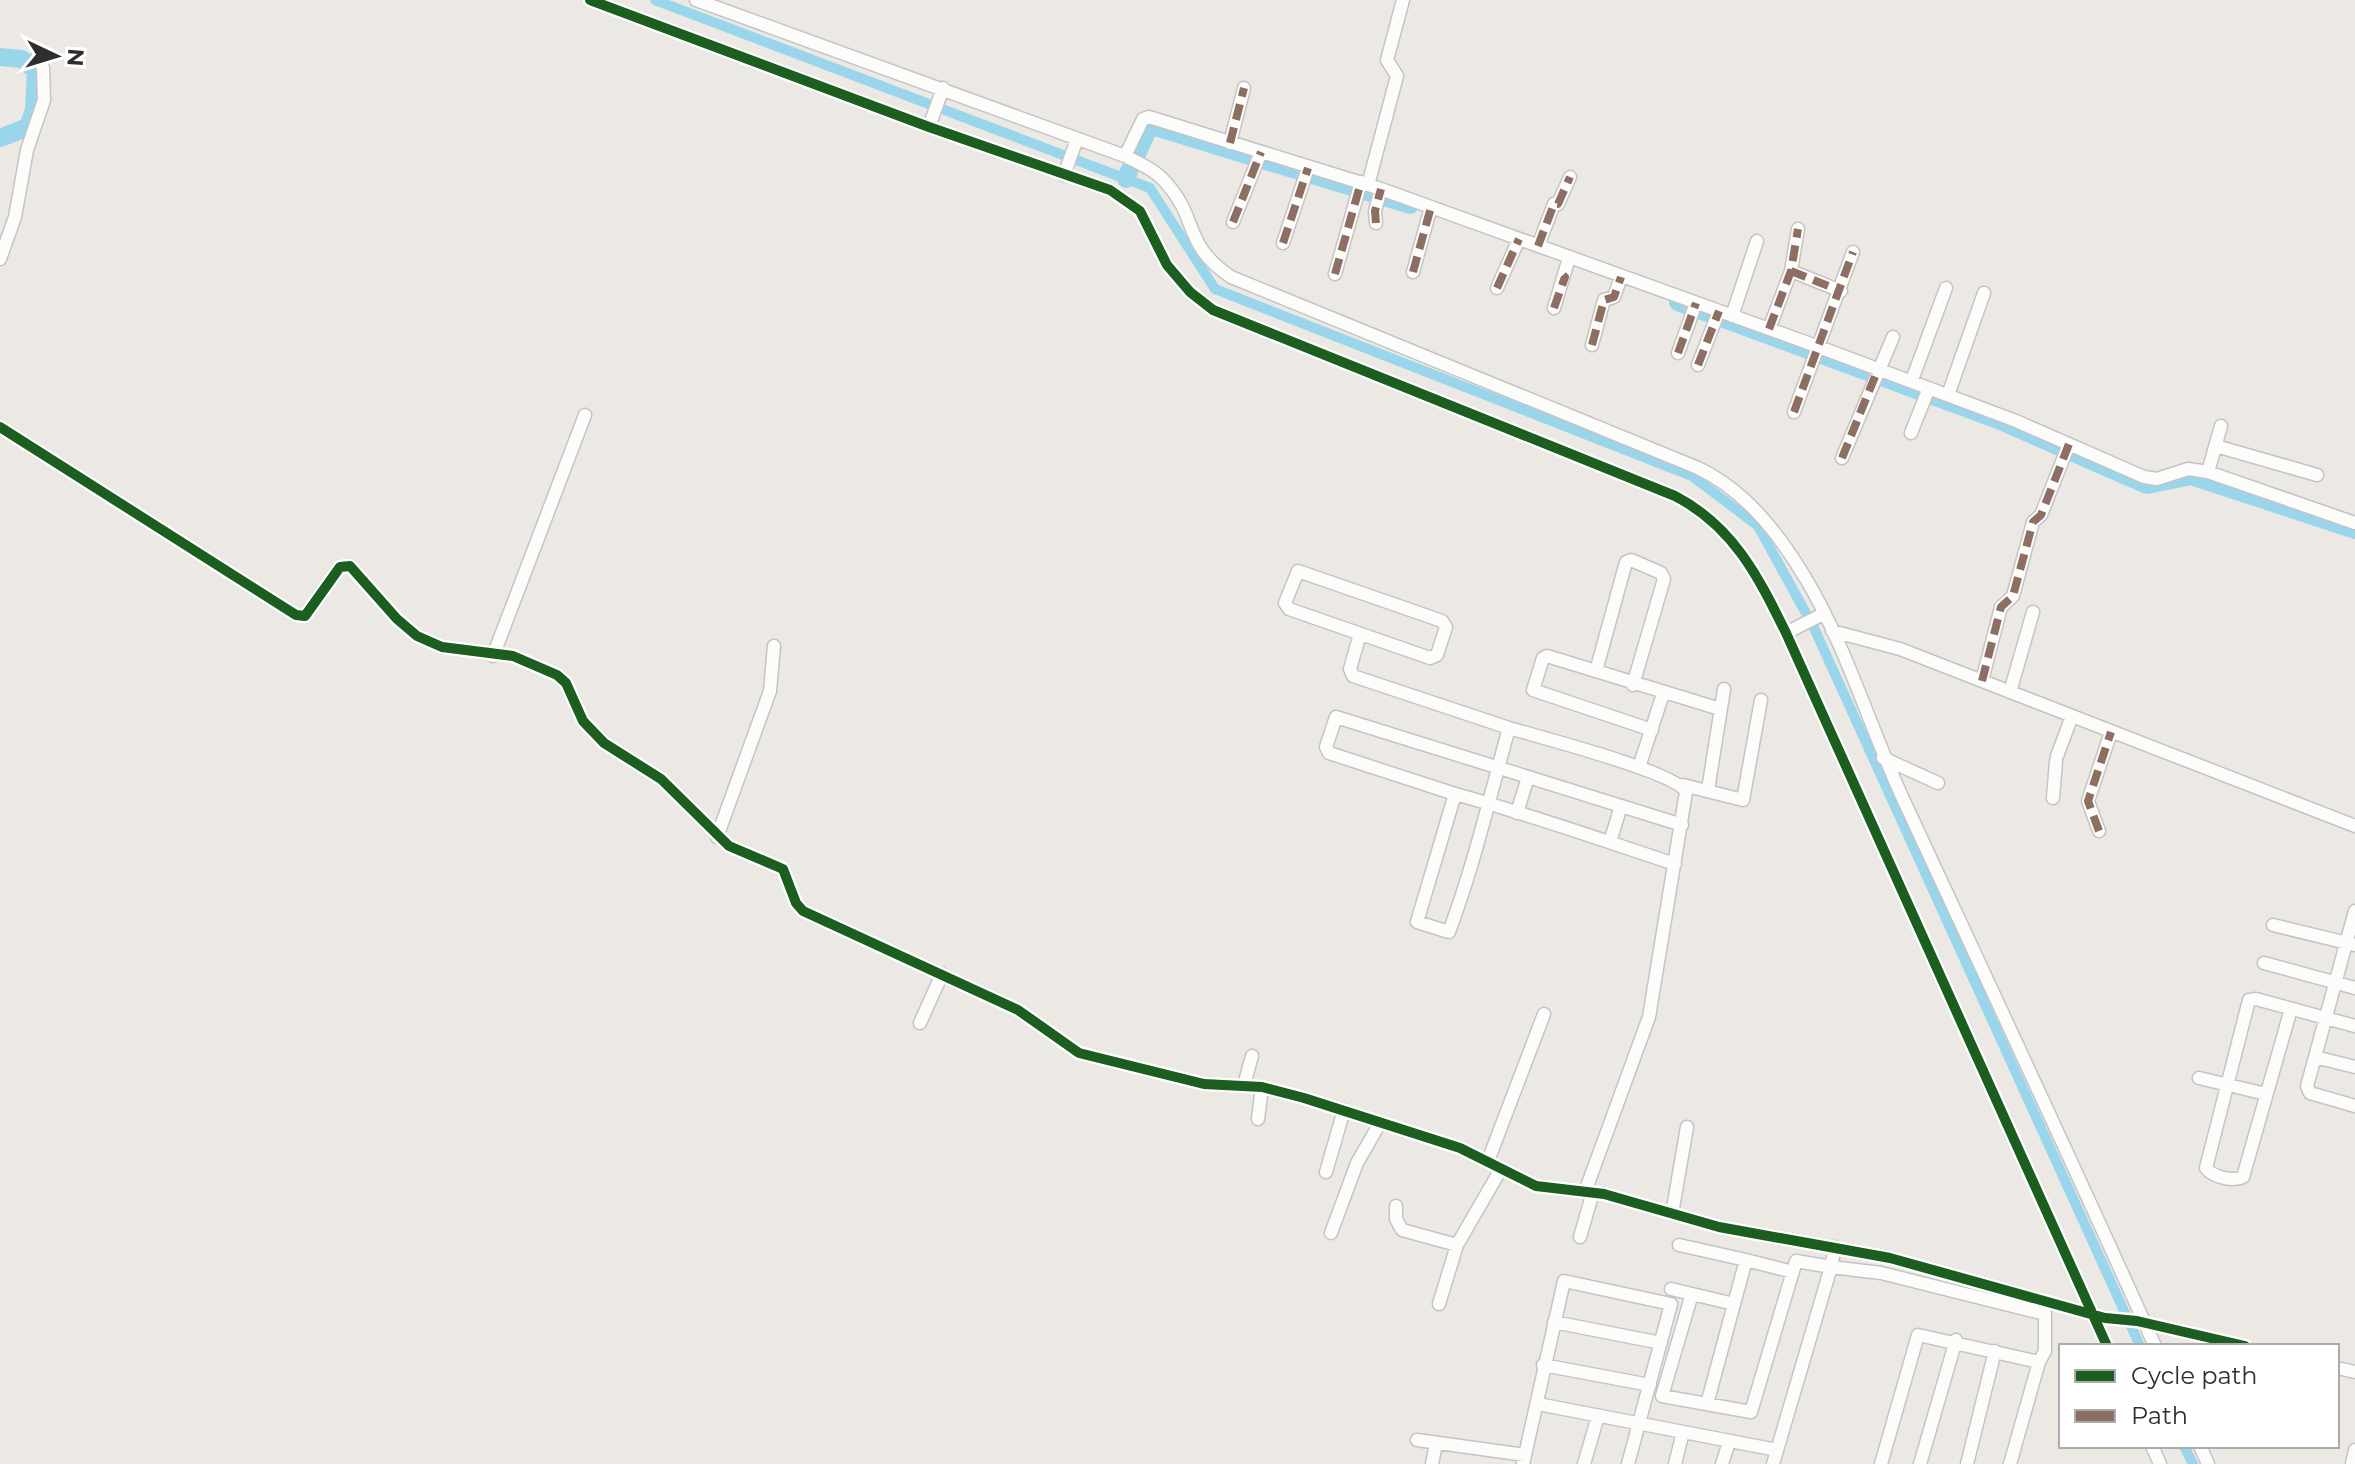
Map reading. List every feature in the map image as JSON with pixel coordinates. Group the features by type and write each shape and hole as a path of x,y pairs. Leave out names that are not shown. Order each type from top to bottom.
{"street":[{"path":"590,0 930,124 1066,170 1129,200 1140,211 1167,265 1190,292 1213,310 1691,504 1734,540 1790,631 2099,1316 2106,1344"},
{"path":"696,0 943,90 1075,144 1125,156 1156,172 1170,186 1196,246 1212,265 1231,277 1713,476 1741,496 1771,526 1807,580 1821,616 1832,631 1883,758 2141,1322 2154,1344"},
{"path":"1335,274 1369,190 1397,76 1387,60 1403,0"},
{"path":"0,259 15,217 27,150 44,100 43,68 38,53"},
{"path":"1230,143 1244,88"},
{"path":"930,124 943,90"},
{"path":"1125,156 1146,117 1430,210 1517,243 1538,246 1568,261 1694,307 1769,329 1877,374 1912,380 1928,392 1948,395 2066,451 2113,467 2151,479 2177,471 2208,472 2355,523"},
{"path":"1066,170 1075,144"},
{"path":"1233,222 1260,156"},
{"path":"1283,243 1307,172"},
{"path":"1538,246 1554,204 1558,204 1570,177"},
{"path":"1369,190 1376,223"},
{"path":"1413,272 1430,210"},
{"path":"1769,329 1791,271 1798,229"},
{"path":"1732,316 1757,241"},
{"path":"1497,288 1517,243"},
{"path":"1794,412 1853,252"},
{"path":"1554,308 1568,261"},
{"path":"1791,271 1841,291"},
{"path":"1592,345 1604,298 1614,297 1620,280"},
{"path":"1912,380 1946,288"},
{"path":"1948,395 1984,293"},
{"path":"1678,353 1694,307"},
{"path":"1698,365 1717,315"},
{"path":"1842,458 1893,337"},
{"path":"1911,433 1928,392"},
{"path":"493,656 585,415"},
{"path":"2208,472 2221,426"},
{"path":"0,427 296,615 305,616 340,567 350,566 397,619 417,636 442,647 493,656 513,656 557,675 566,683 583,721 604,743 661,779 717,837 739,851 783,869 796,903 803,911 1018,1010 1079,1053 1204,1084 1262,1087 1344,1110 1460,1148 1536,1186 1589,1192 1719,1227 1835,1247 1934,1270 2099,1316 2141,1322 2236,1344"},
{"path":"2216,446 2317,475"},
{"path":"1982,681 2002,604 2013,596 2033,522 2041,515 2066,451"},
{"path":"1596,671 1626,562 1631,560 1661,573 1664,579 1633,685"},
{"path":"1303,571 1446,624 1434,658 1360,634 1289,609 1285,603 1295,575 1303,571"},
{"path":"2010,692 2033,612"},
{"path":"1790,631 1821,616"},
{"path":"1832,631 1900,649 2355,826"},
{"path":"1360,634 1350,669 1353,676 1639,767 1683,785 1739,800 1745,796 1761,700"},
{"path":"717,837 759,729 770,691 774,646"},
{"path":"1652,730 1533,690 1545,656 1720,709"},
{"path":"1708,790 1724,689"},
{"path":"1639,767 1663,694"},
{"path":"2053,798 2056,758 2072,716"},
{"path":"1675,864 1329,753 1326,747 1336,717 1682,825"},
{"path":"1455,794 1416,918 1421,925 1444,932 1449,932 1454,917 1509,728"},
{"path":"2099,831 2088,801 2111,732"},
{"path":"1883,758 1938,783"},
{"path":"1517,813 1528,777"},
{"path":"1580,1237 1589,1192 1649,1017 1688,799 1683,785"},
{"path":"1610,842 1621,806"},
{"path":"2355,911 2351,943 2336,983 2307,1086 2310,1093 2355,1106"},
{"path":"2273,925 2351,943"},
{"path":"2264,963 2355,988"},
{"path":"920,1023 942,974"},
{"path":"2291,1009 2243,1177 2236,1180 2212,1174 2206,1168 2249,1000 2291,1009 2355,1026"},
{"path":"1488,1161 1544,1014"},
{"path":"1244,1085 1252,1056"},
{"path":"2315,1057 2355,1067"},
{"path":"2199,1078 2266,1094"},
{"path":"1258,1119 1262,1087"},
{"path":"1326,1172 1344,1110"},
{"path":"1331,1233 1357,1163 1380,1123"},
{"path":"1672,1214 1687,1127"},
{"path":"1439,1304 1457,1245 1501,1169"},
{"path":"1396,1206 1396,1219 1407,1233 1457,1245"},
{"path":"1679,1245 1793,1272"},
{"path":"1773,1464 1835,1247"},
{"path":"1707,1404 1746,1260"},
{"path":"1692,1294 1662,1396 1751,1412 1796,1261 1881,1273 2045,1314 2076,1310"},
{"path":"1417,1440 1524,1460 1564,1281 1668,1300 1671,1304 1628,1464"},
{"path":"1671,1289 1734,1304"},
{"path":"2010,1464 2039,1362 2045,1351 2045,1314"},
{"path":"1554,1322 1661,1343"},
{"path":"1881,1464 1918,1335 1956,1340 2039,1362"},
{"path":"1920,1464 1956,1340"},
{"path":"1967,1464 1995,1351"},
{"path":"1543,1365 1650,1385"},
{"path":"1538,1404 1777,1450"},
{"path":"1584,1464 1598,1416"},
{"path":"1675,1464 1683,1432"},
{"path":"1722,1464 1729,1442"},
{"path":"1432,1464 1436,1444"},
{"path":"2352,1464 2355,1450"}],"waterway":[{"path":"655,0 1150,188 1215,289 1692,476 1758,526 1814,628 2139,1344"},
{"path":"0,57 22,59 36,71 34,110 28,127 0,138"},
{"path":"1138,152 1148,130 1155,127 1410,205"},
{"path":"1126,179 1130,169"},
{"path":"1678,302 1998,420 2147,485 2191,476 2355,530"},
{"path":"2185,1448 2193,1464"}],"marked path":[{"path":"1230,143 1244,88"},
{"path":"1233,222 1261,152"},
{"path":"1283,243 1308,168"},
{"path":"1538,246 1554,204 1558,204 1570,177"},
{"path":"1335,274 1361,182"},
{"path":"1376,223 1375,211 1381,189"},
{"path":"1413,272 1431,207"},
{"path":"1769,329 1791,271 1798,229"},
{"path":"1497,288 1519,239"},
{"path":"1794,412 1853,252"},
{"path":"1791,271 1841,291"},
{"path":"1554,308 1565,277 1563,275"},
{"path":"1592,345 1604,300 1614,297 1621,277"},
{"path":"1678,353 1696,303"},
{"path":"1698,365 1719,311"},
{"path":"1842,458 1878,369"},
{"path":"1982,681 2001,607 2013,596 2033,522 2041,515 2069,444"},
{"path":"2099,831 2088,801 2111,732"}],"cycle path":[{"path":"590,0 929,127 1110,190 1140,211 1167,265 1190,292 1213,310 1675,496 1713,522 1742,554 1786,633 2106,1344"},
{"path":"0,427 296,615 305,616 340,567 350,566 397,619 417,636 442,647 513,656 557,675 566,683 583,721 604,743 661,779 729,846 783,869 796,903 803,911 1018,1010 1079,1053 1204,1084 1262,1087 1304,1098 1460,1148 1536,1186 1604,1194 1719,1227 1890,1258 2105,1318 2137,1321 2236,1344"}]}
